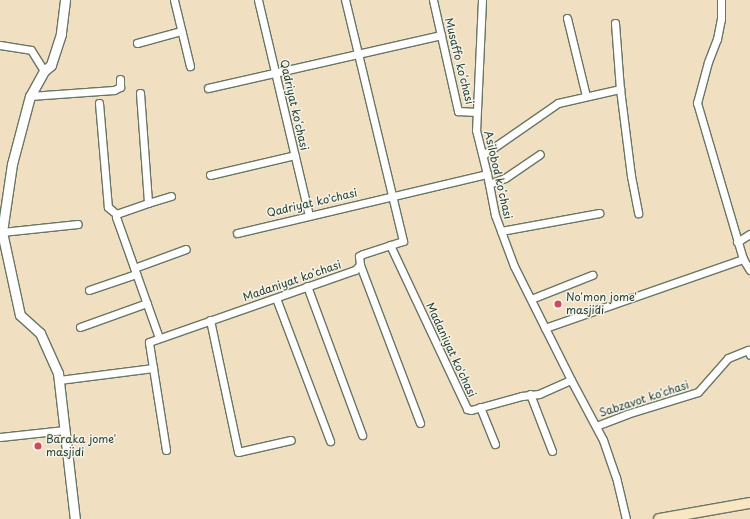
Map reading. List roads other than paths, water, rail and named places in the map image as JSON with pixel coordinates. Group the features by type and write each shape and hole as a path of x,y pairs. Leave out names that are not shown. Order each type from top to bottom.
{"main road":[{"path":"659,519 702,515 750,503"}],"street":[{"path":"65,0 61,34 51,65 44,71 30,96 12,164 2,232 20,315 40,333 58,373 75,519"},
{"path":"174,0 190,66"},
{"name":"Qadriyat koʻchasi","path":"258,0 309,215"},
{"name":"Madaniyat koʻchasi","path":"159,338 355,270 360,265 360,256 363,254 403,241 345,0"},
{"name":"Musaffo koʻchasi","path":"433,0 458,111 476,112"},
{"name":"Asilobod koʻchasi","path":"482,0 476,130 495,215 514,266 603,440 616,477 626,519"},
{"path":"721,0 717,39 708,62 697,102 737,242 743,259 750,270"},
{"path":"567,18 586,96"},
{"path":"615,23 620,89 631,176 638,213"},
{"path":"137,43 181,31"},
{"path":"208,88 441,35"},
{"path":"0,45 30,50 44,71"},
{"path":"30,96 114,90 120,87 120,79"},
{"path":"482,155 558,103 620,89"},
{"path":"140,93 148,203"},
{"path":"99,102 108,207 116,214 159,338 149,342 166,450"},
{"path":"489,184 505,178 540,154"},
{"path":"210,175 295,155"},
{"name":"Qadriyat ko'chasi","path":"237,233 487,174"},
{"path":"116,214 171,196"},
{"path":"501,231 599,213"},
{"path":"2,232 78,224"},
{"path":"737,242 750,234"},
{"name":"Madaniyat ko'chasi","path":"390,245 467,409 530,394 539,394 571,380"},
{"path":"89,290 186,249"},
{"path":"545,328 743,259"},
{"path":"360,265 420,423"},
{"path":"530,299 592,275"},
{"path":"307,286 362,435"},
{"path":"276,298 330,441"},
{"path":"80,327 147,303"},
{"path":"210,320 238,452 291,440"},
{"name":"Sabzavot ko'chasi","path":"596,426 627,414 698,392 728,358 748,350 750,355"},
{"path":"59,380 154,368"},
{"path":"530,394 552,451"},
{"path":"480,407 495,444"},
{"path":"0,436 65,430"}],"place":[{"name":"No'mon jome' masjidi","path":"558,304"},
{"name":"Baraka jome' masjidi","path":"38,446"}]}
